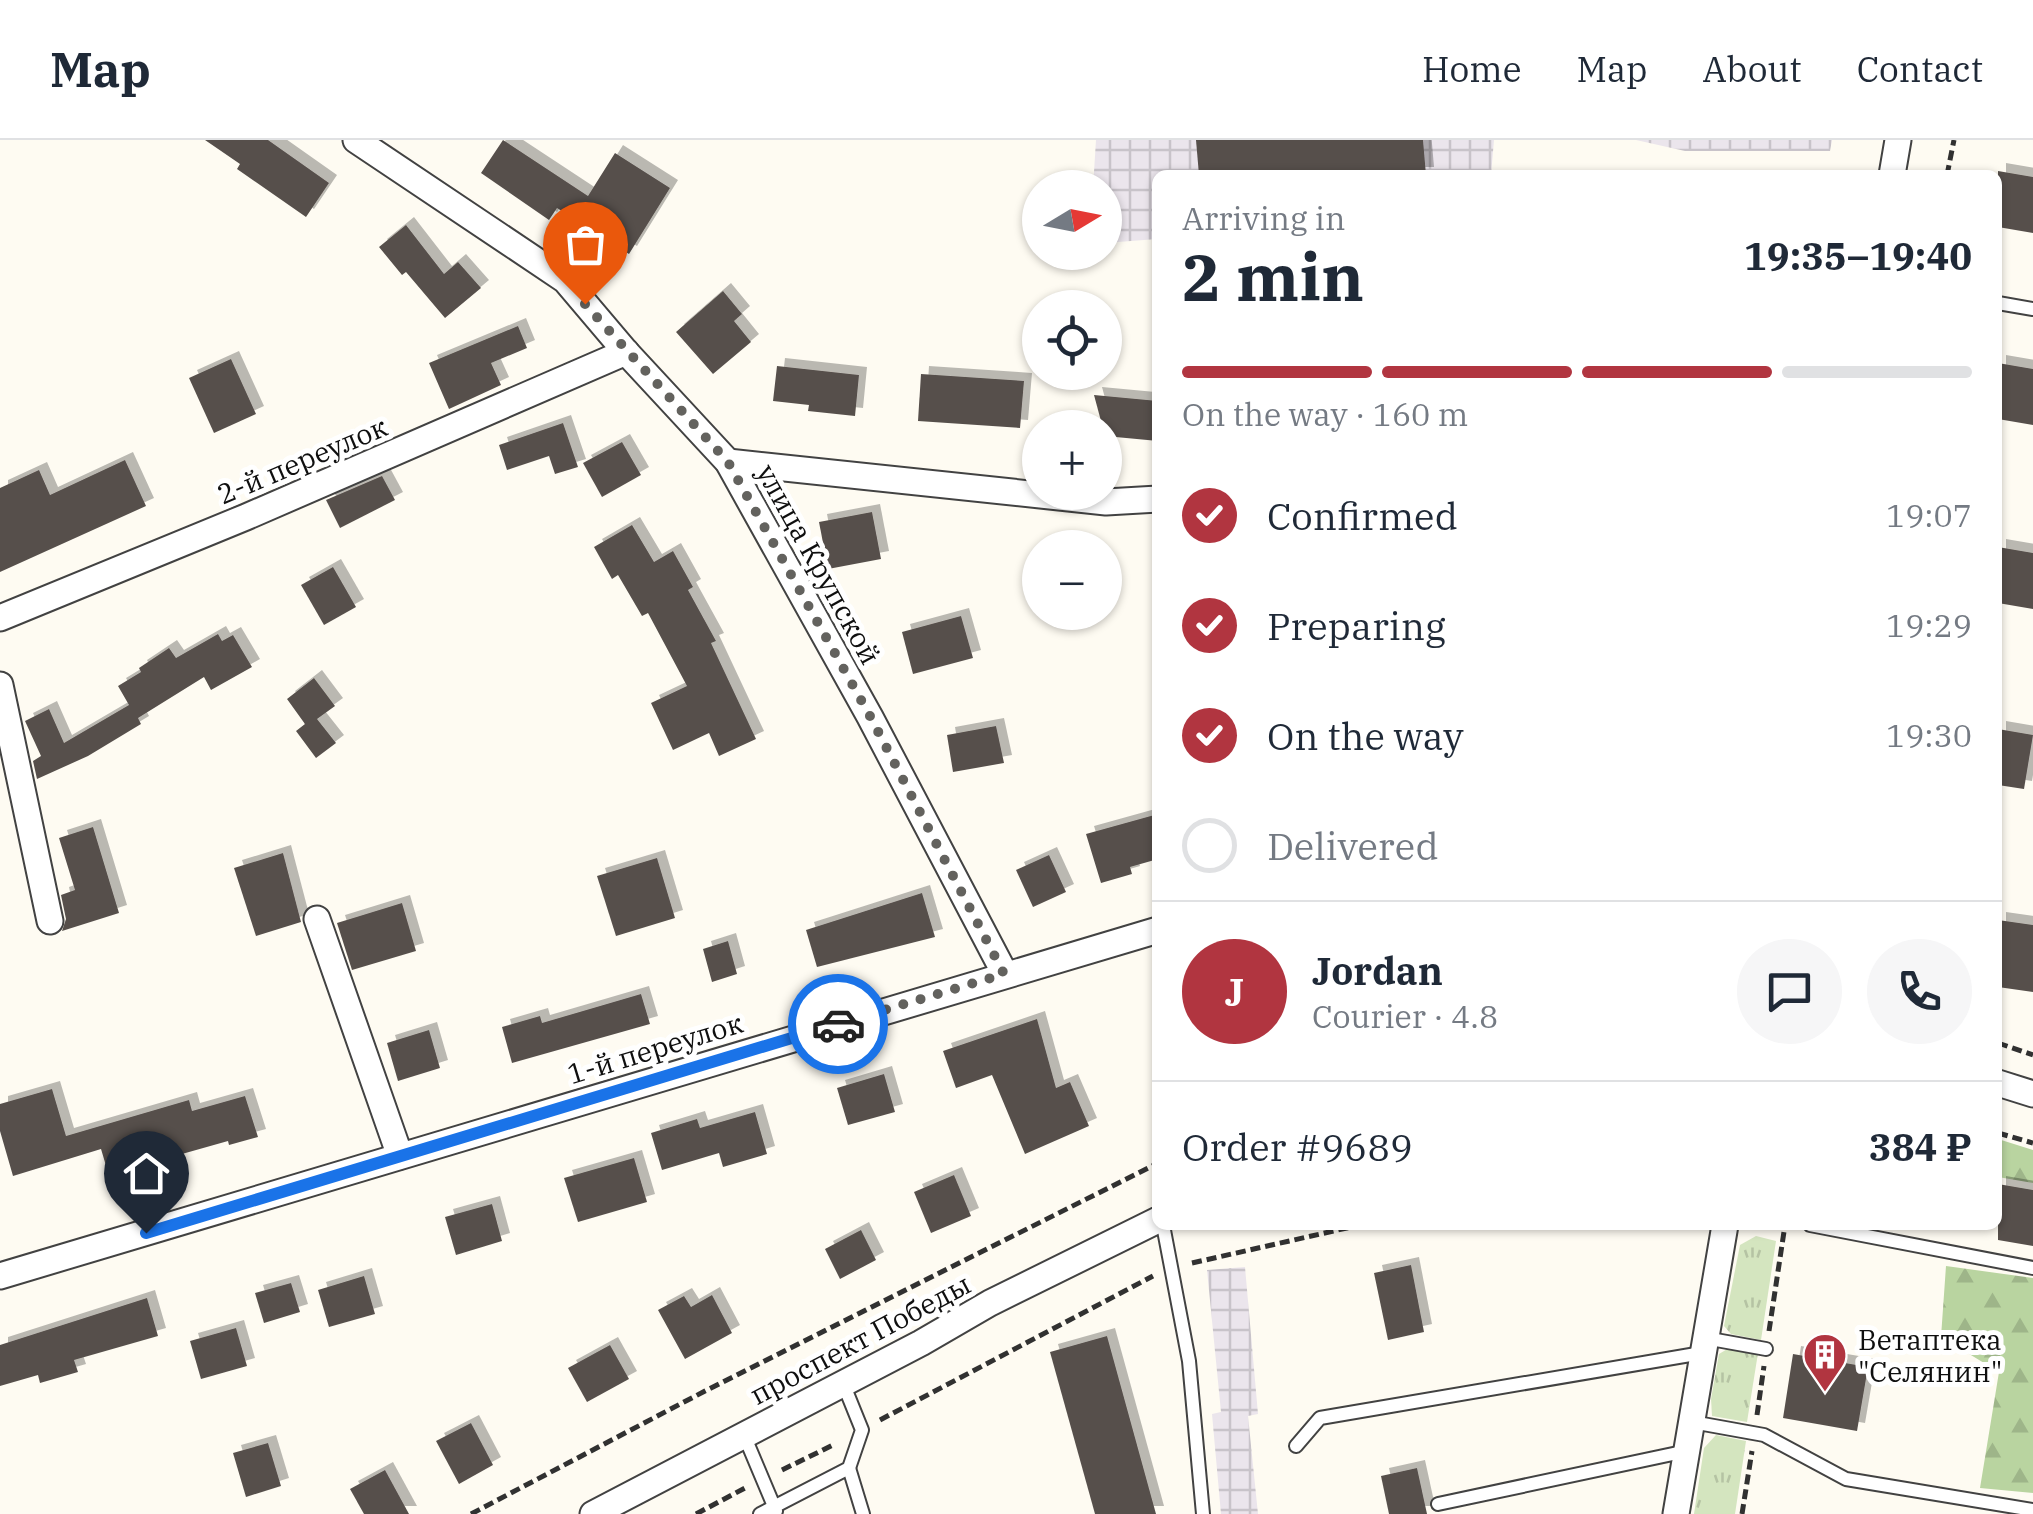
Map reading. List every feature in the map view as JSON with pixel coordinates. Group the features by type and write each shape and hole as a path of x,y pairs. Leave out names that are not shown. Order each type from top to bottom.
{"street":[{"name":"улица Крупской","path":"356,140 564,280 728,462 870,716 1004,974"},
{"path":"1893,170 1898,140"},
{"name":"2-й переулок","path":"0,618 626,352"},
{"path":"728,462 1088,500 1152,499"},
{"path":"0,686 50,922"},
{"path":"317,919 400,1156"},
{"name":"1-й переулок","path":"0,1276 1152,932"},
{"path":"2002,1084 2033,1094"},
{"name":"проспект Победы","path":"593,1514 844,1384 990,1303 1152,1227"},
{"path":"1676,1514 1724,1230"}],"lane":[{"path":"2002,304 2033,309"},
{"path":"1162,1230 1190,1361 1203,1514"},
{"path":"1836,1230 2033,1268"},
{"path":"1296,1446 1320,1418 1704,1346 1766,1349"},
{"path":"844,1384 862,1430 849,1468 864,1514"},
{"path":"1750,1432 1755,1416"},
{"path":"1692,1422 1764,1435 1846,1479 2033,1510"},
{"path":"744,1435 776,1510"},
{"path":"1438,1504 1687,1451"},
{"path":"760,1514 776,1510 849,1468"}],"path":[{"path":"1948,170 1954,140"},
{"path":"2002,1044 2033,1055"},
{"path":"2002,1133 2033,1143"},
{"path":"471,1514 1152,1166"},
{"path":"696,1514 1149,1277 1339,1230"}],"shaded area":[{"path":"1096,140 1494,140 1491,170 1152,170 1152,239 1122,242 1122,170 1094,170"},
{"path":"1636,140 1832,140 1830,151 1685,151"},
{"path":"1245,1267 1258,1414 1248,1416 1258,1514 1221,1514 1212,1414 1221,1412 1207,1270"}],"green space":[{"path":"2002,1140 2033,1150 2033,1183 2002,1178"},
{"path":"1756,1236 1776,1241 1761,1340 1731,1334 1724,1326 1740,1245"},
{"path":"1946,1266 2033,1278 2033,1493 1980,1488 1999,1372 1941,1337"},
{"path":"1729,1348 1758,1353 1747,1422 1712,1416 1719,1354"},
{"path":"1716,1435 1746,1441 1735,1514 1694,1514 1704,1448"}],"building":[{"path":"205,140 268,140 329,183 306,217 237,169 240,164"},
{"path":"503,140 588,196 615,153 670,188 629,254 557,208 549,220 481,173"},
{"path":"1196,140 1423,140 1426,170 1199,170"},
{"path":"2002,172 2033,177 2033,233 2002,228"},
{"path":"406,225 444,274 458,262 481,288 445,318 379,247"},
{"path":"723,291 742,314 734,321 751,342 713,374 676,332"},
{"path":"518,326 527,348 491,363 501,385 449,409 429,363"},
{"path":"231,359 256,414 214,433 189,378"},
{"path":"2002,364 2033,369 2033,425 2002,420"},
{"path":"777,366 859,375 855,416 808,411 809,405 773,401"},
{"path":"921,374 1022,381 1020,428 918,421"},
{"path":"1094,395 1152,400 1152,440 1122,438 1122,410 1098,410"},
{"path":"563,423 578,467 555,474 549,456 507,470 499,445"},
{"path":"622,442 641,475 602,497 583,463"},
{"path":"125,460 146,506 0,572 0,488 39,470 50,495"},
{"path":"382,476 395,500 340,528 326,500"},
{"path":"872,512 881,559 828,569 819,522"},
{"path":"632,525 654,562 673,551 693,587 688,590 716,641 711,643 756,739 719,756 709,733 673,750 651,703 687,686 648,613 642,616 618,575 612,579 594,547"},
{"path":"2002,548 2033,553 2033,609 2002,604"},
{"path":"333,567 356,607 324,625 301,585"},
{"path":"961,616 973,658 913,674 902,632"},
{"path":"218,634 222,641 233,635 252,667 211,690 204,677 138,718 141,724 88,756 37,779 33,761 41,756 25,721 49,709 64,743 129,705 118,686 141,672 139,668 169,648 176,658"},
{"path":"314,678 335,706 317,719 336,743 316,758 296,731 305,724 287,699"},
{"path":"996,726 1004,763 953,772 947,735"},
{"path":"2002,730 2033,735 2024,789 2002,786"},
{"path":"1152,816 1152,861 1130,867 1132,874 1101,883 1086,834"},
{"path":"93,827 119,913 62,931 66,919 61,895 75,890 59,838"},
{"path":"283,853 301,922 256,936 234,868"},
{"path":"1049,855 1066,892 1033,907 1016,870"},
{"path":"657,858 675,918 616,936 597,876"},
{"path":"922,893 935,937 817,967 806,930"},
{"path":"402,903 416,951 352,970 337,923"},
{"path":"2002,921 2033,925 2033,992 2002,988"},
{"path":"728,941 737,974 712,982 703,949"},
{"path":"641,994 650,1024 512,1063 502,1027 540,1016 542,1023"},
{"path":"1037,1019 1056,1088 1070,1082 1089,1126 1025,1154 992,1075 956,1088 943,1051"},
{"path":"429,1030 440,1068 398,1081 387,1043"},
{"path":"884,1074 895,1112 848,1125 837,1088"},
{"path":"52,1089 66,1136 189,1100 192,1111 245,1096 258,1137 229,1145 228,1141 143,1165 144,1169 110,1179 101,1149 13,1176 0,1131 0,1104"},
{"path":"755,1112 767,1154 723,1167 719,1153 662,1170 651,1133 697,1119 700,1128"},
{"path":"634,1158 647,1202 578,1222 564,1178"},
{"path":"954,1175 971,1216 931,1233 914,1192"},
{"path":"2002,1185 2033,1190 2033,1246 1998,1240 1998,1230 2002,1230"},
{"path":"492,1204 502,1241 456,1255 445,1217"},
{"path":"861,1230 876,1260 840,1279 825,1249"},
{"path":"1411,1265 1424,1332 1388,1340 1374,1273"},
{"path":"364,1276 375,1314 329,1327 318,1290"},
{"path":"291,1283 300,1312 264,1323 255,1293"},
{"path":"712,1295 732,1333 685,1359 658,1310 684,1296 691,1307"},
{"path":"147,1298 158,1336 74,1360 78,1372 40,1383 38,1375 0,1386 0,1345"},
{"path":"236,1328 247,1366 201,1379 190,1341"},
{"path":"1107,1336 1156,1514 1095,1514 1050,1352"},
{"path":"610,1345 629,1379 587,1402 568,1368"},
{"name":"Ветаптека \"Селянин\"","path":"1793,1354 1868,1367 1857,1431 1783,1418"},
{"path":"471,1423 493,1465 459,1484 436,1441"},
{"path":"268,1443 281,1486 246,1497 233,1453"},
{"path":"1417,1468 1427,1514 1389,1514 1381,1476"},
{"path":"385,1470 409,1514 364,1514 350,1489"}],"way so far":[{"path":"585,304 728,462 870,716 1004,974 838,1024"}],"place":[{"name":"Ветаптека \"Селянин\"","path":"1825,1393"}],"route":[{"path":"146,1233 838,1024"}]}
